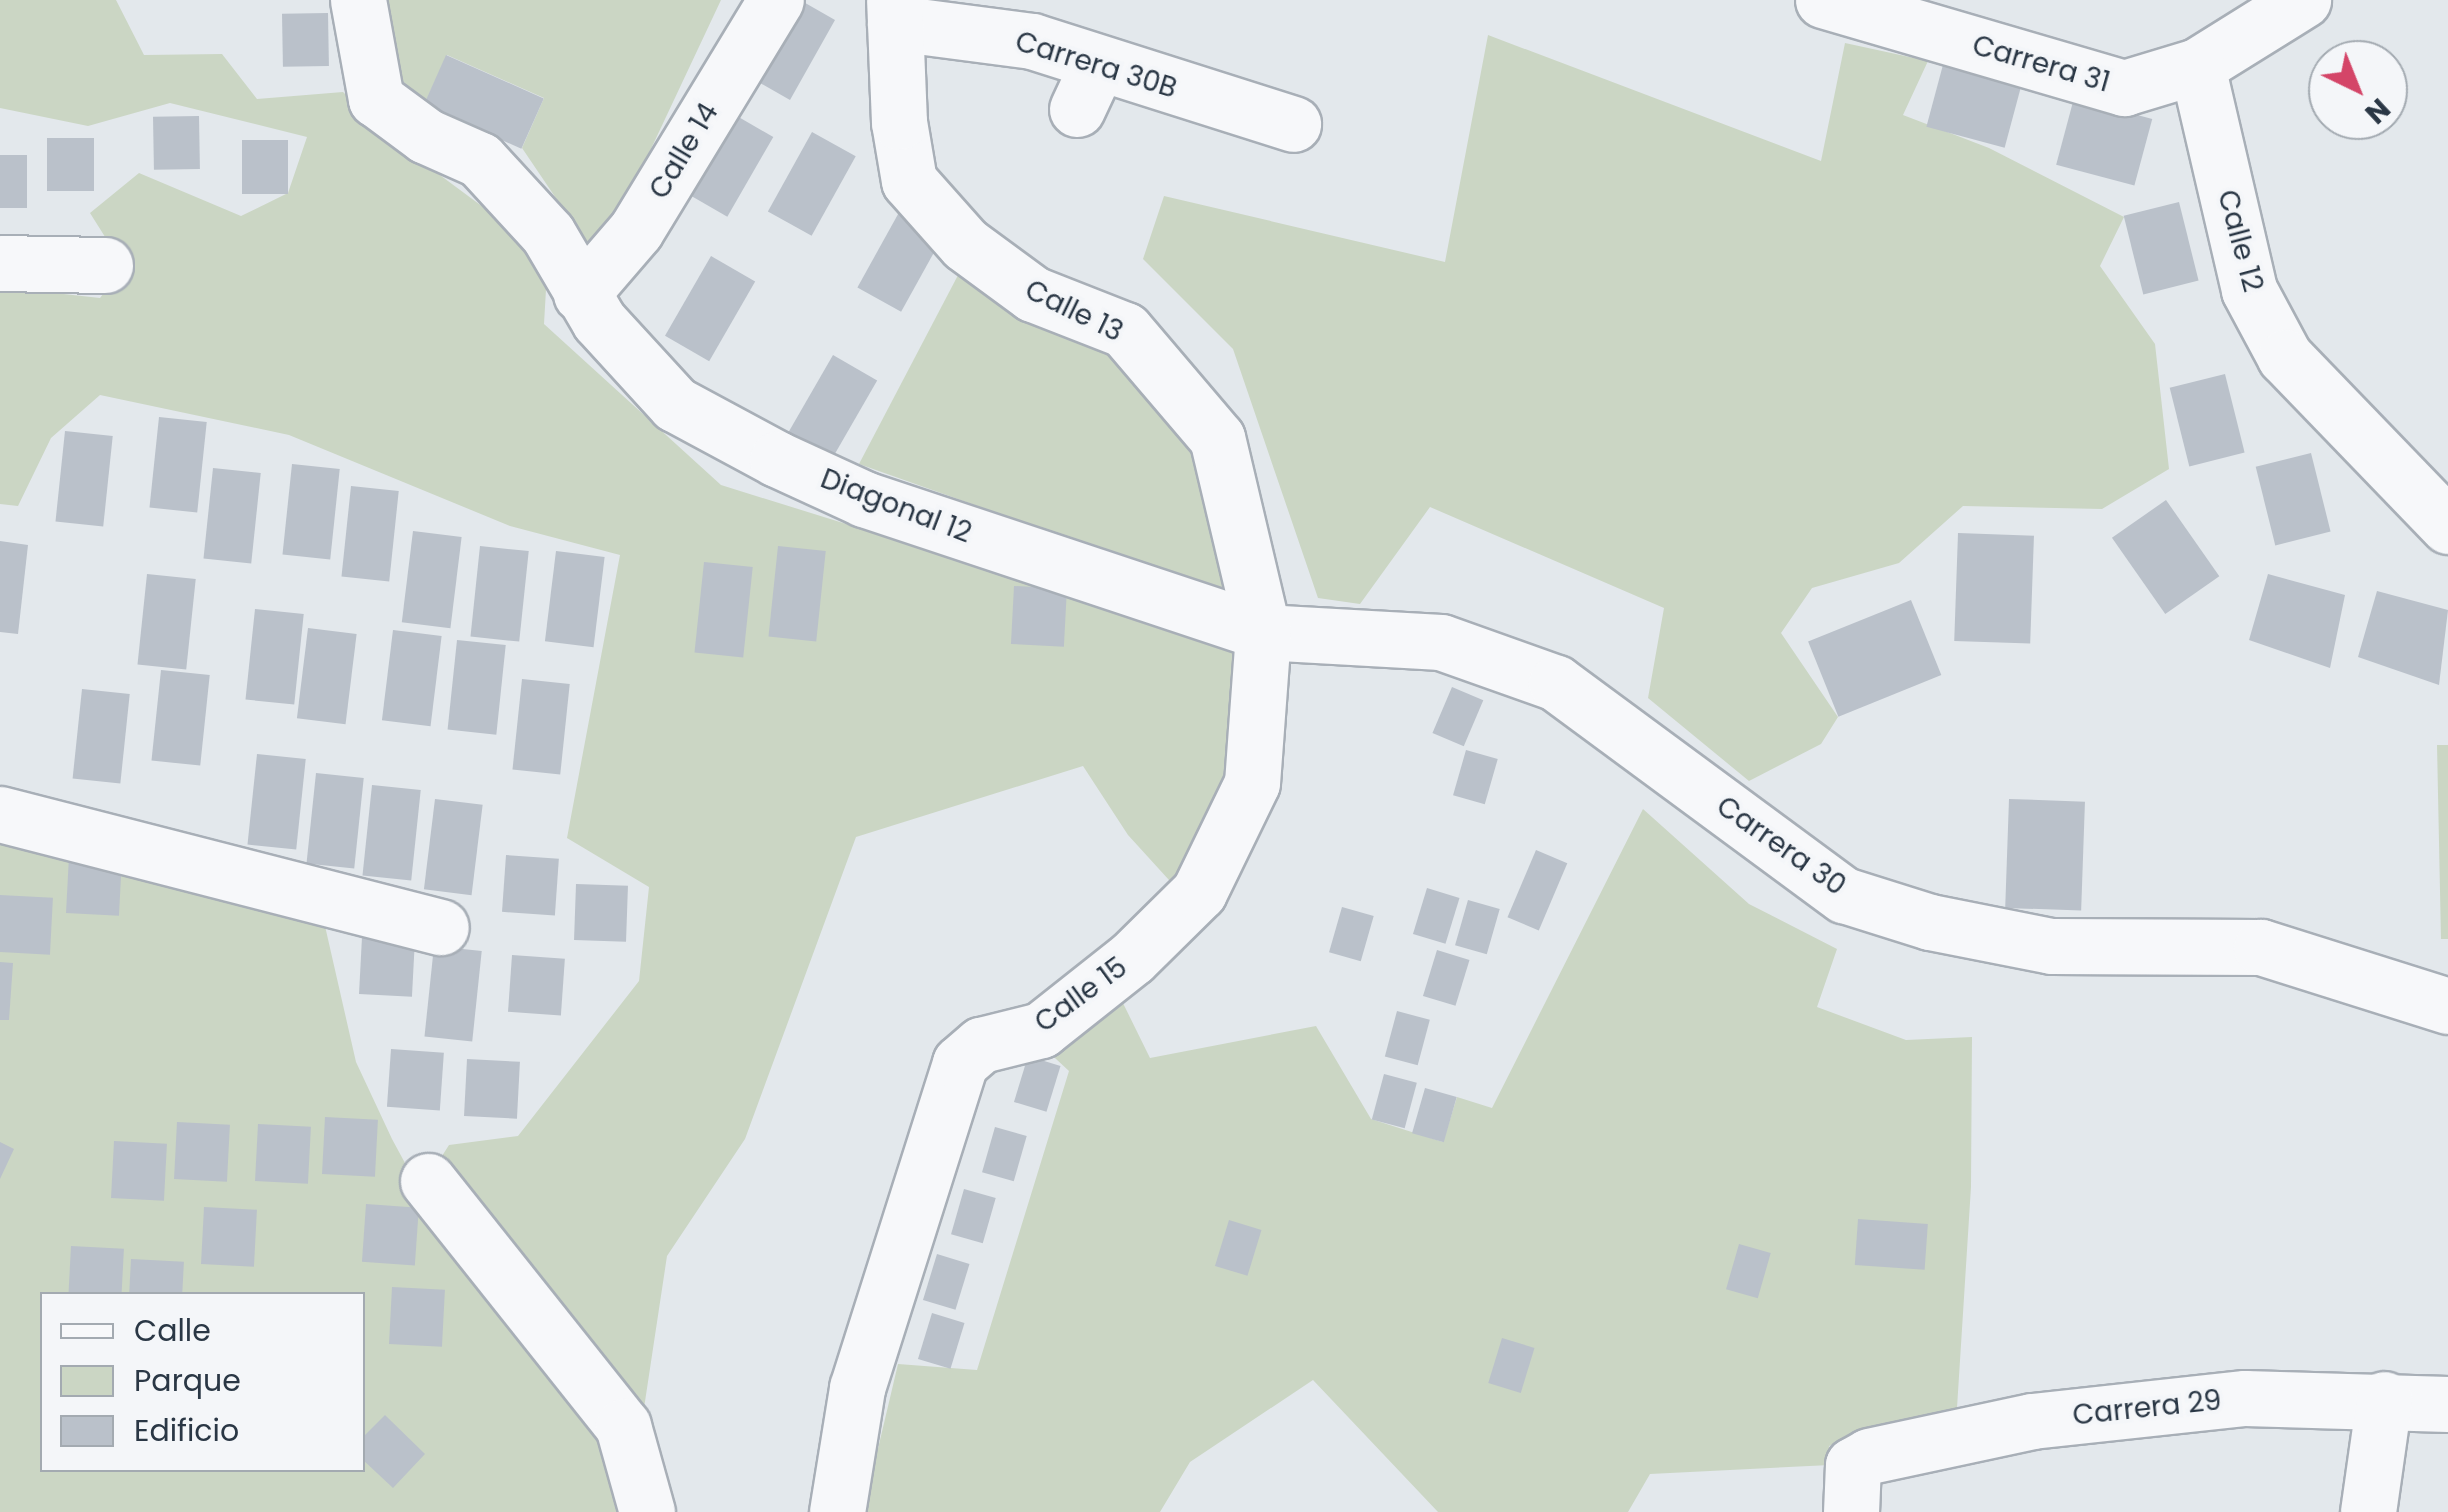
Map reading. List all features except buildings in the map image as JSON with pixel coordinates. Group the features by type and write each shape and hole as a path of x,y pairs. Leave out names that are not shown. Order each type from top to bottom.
{"street":[{"name":"Diagonal 12","path":"358,0 376,99 426,136 480,160 548,234 581,294 675,404 864,500 1263,632"},
{"name":"Calle 14","path":"581,294 636,230 776,0"},
{"name":"Carrera 31","path":"1823,0 2124,88 2196,66 2303,0"},
{"name":"Carrera 30B","path":"895,11 1032,41 1088,86 1293,124"},
{"name":"Calle 13","path":"895,11 909,181 965,244 1032,294 1125,330 1217,438 1263,632"},
{"name":"Calle 12","path":"2196,66 2249,290 2285,357 2448,526"},
{"path":"0,263 104,265"},
{"name":"Carrera 30","path":"1263,632 1440,642 1556,683 1844,895 1913,916 2050,946 2262,947 2448,1006"},
{"name":"Calle 15","path":"837,1512 857,1388 960,1063 981,1045 1042,1030 1132,958 1200,892 1252,783 1263,632"},
{"path":"0,814 440,927"},
{"path":"428,1181 624,1426 647,1512"},
{"name":"Carrera 29","path":"1852,1488 2032,1421 2245,1398 2384,1398 2448,1404"},
{"path":"2368,1512 2384,1398"}],"green space":[{"path":"0,0 116,0 144,55 222,54 257,99 343,92 398,144 548,255 544,324 721,485 1248,649 1235,779 1179,891 1128,835 1083,766 856,837 745,1139 667,1256 641,1428 593,1343 435,1167 449,1145 518,1136 639,981 649,887 567,838 620,555 510,526 289,435 100,395 51,438 18,506 0,504 0,287 100,298 124,267 90,213 139,173 241,216 288,193 307,137 170,103 88,126 0,108"},
{"path":"386,0 721,0 602,253 589,247 522,148 544,98 447,55 424,105 379,54"},
{"path":"1488,35 1821,161 1845,43 1928,61 1903,115 1989,148 2124,217 2100,266 2155,344 2169,469 2102,509 1963,506 1899,563 1812,588 1781,633 1838,717 1821,744 1749,781 1648,698 1664,608 1430,507 1360,604 1318,598 1233,349 1143,259 1164,196 1445,262"},
{"path":"967,258 1103,339 1208,440 1226,553 1223,593 859,464"},
{"path":"2437,745 2448,745 2448,939 2441,939"},
{"path":"1643,809 1749,904 1837,949 1817,1007 1906,1040 1972,1037 1971,1187 1957,1408 1829,1446 1830,1465 1650,1474 1628,1512 1438,1512 1313,1380 1190,1462 1160,1512 863,1512 898,1364 977,1370 1069,1071 1042,1046 1118,993 1150,1058 1316,1026 1371,1119 1443,1142 1457,1097 1492,1108"},
{"path":"0,837 122,859 325,926 356,1062 392,1139 418,1187 600,1430 617,1512 0,1512"}]}
